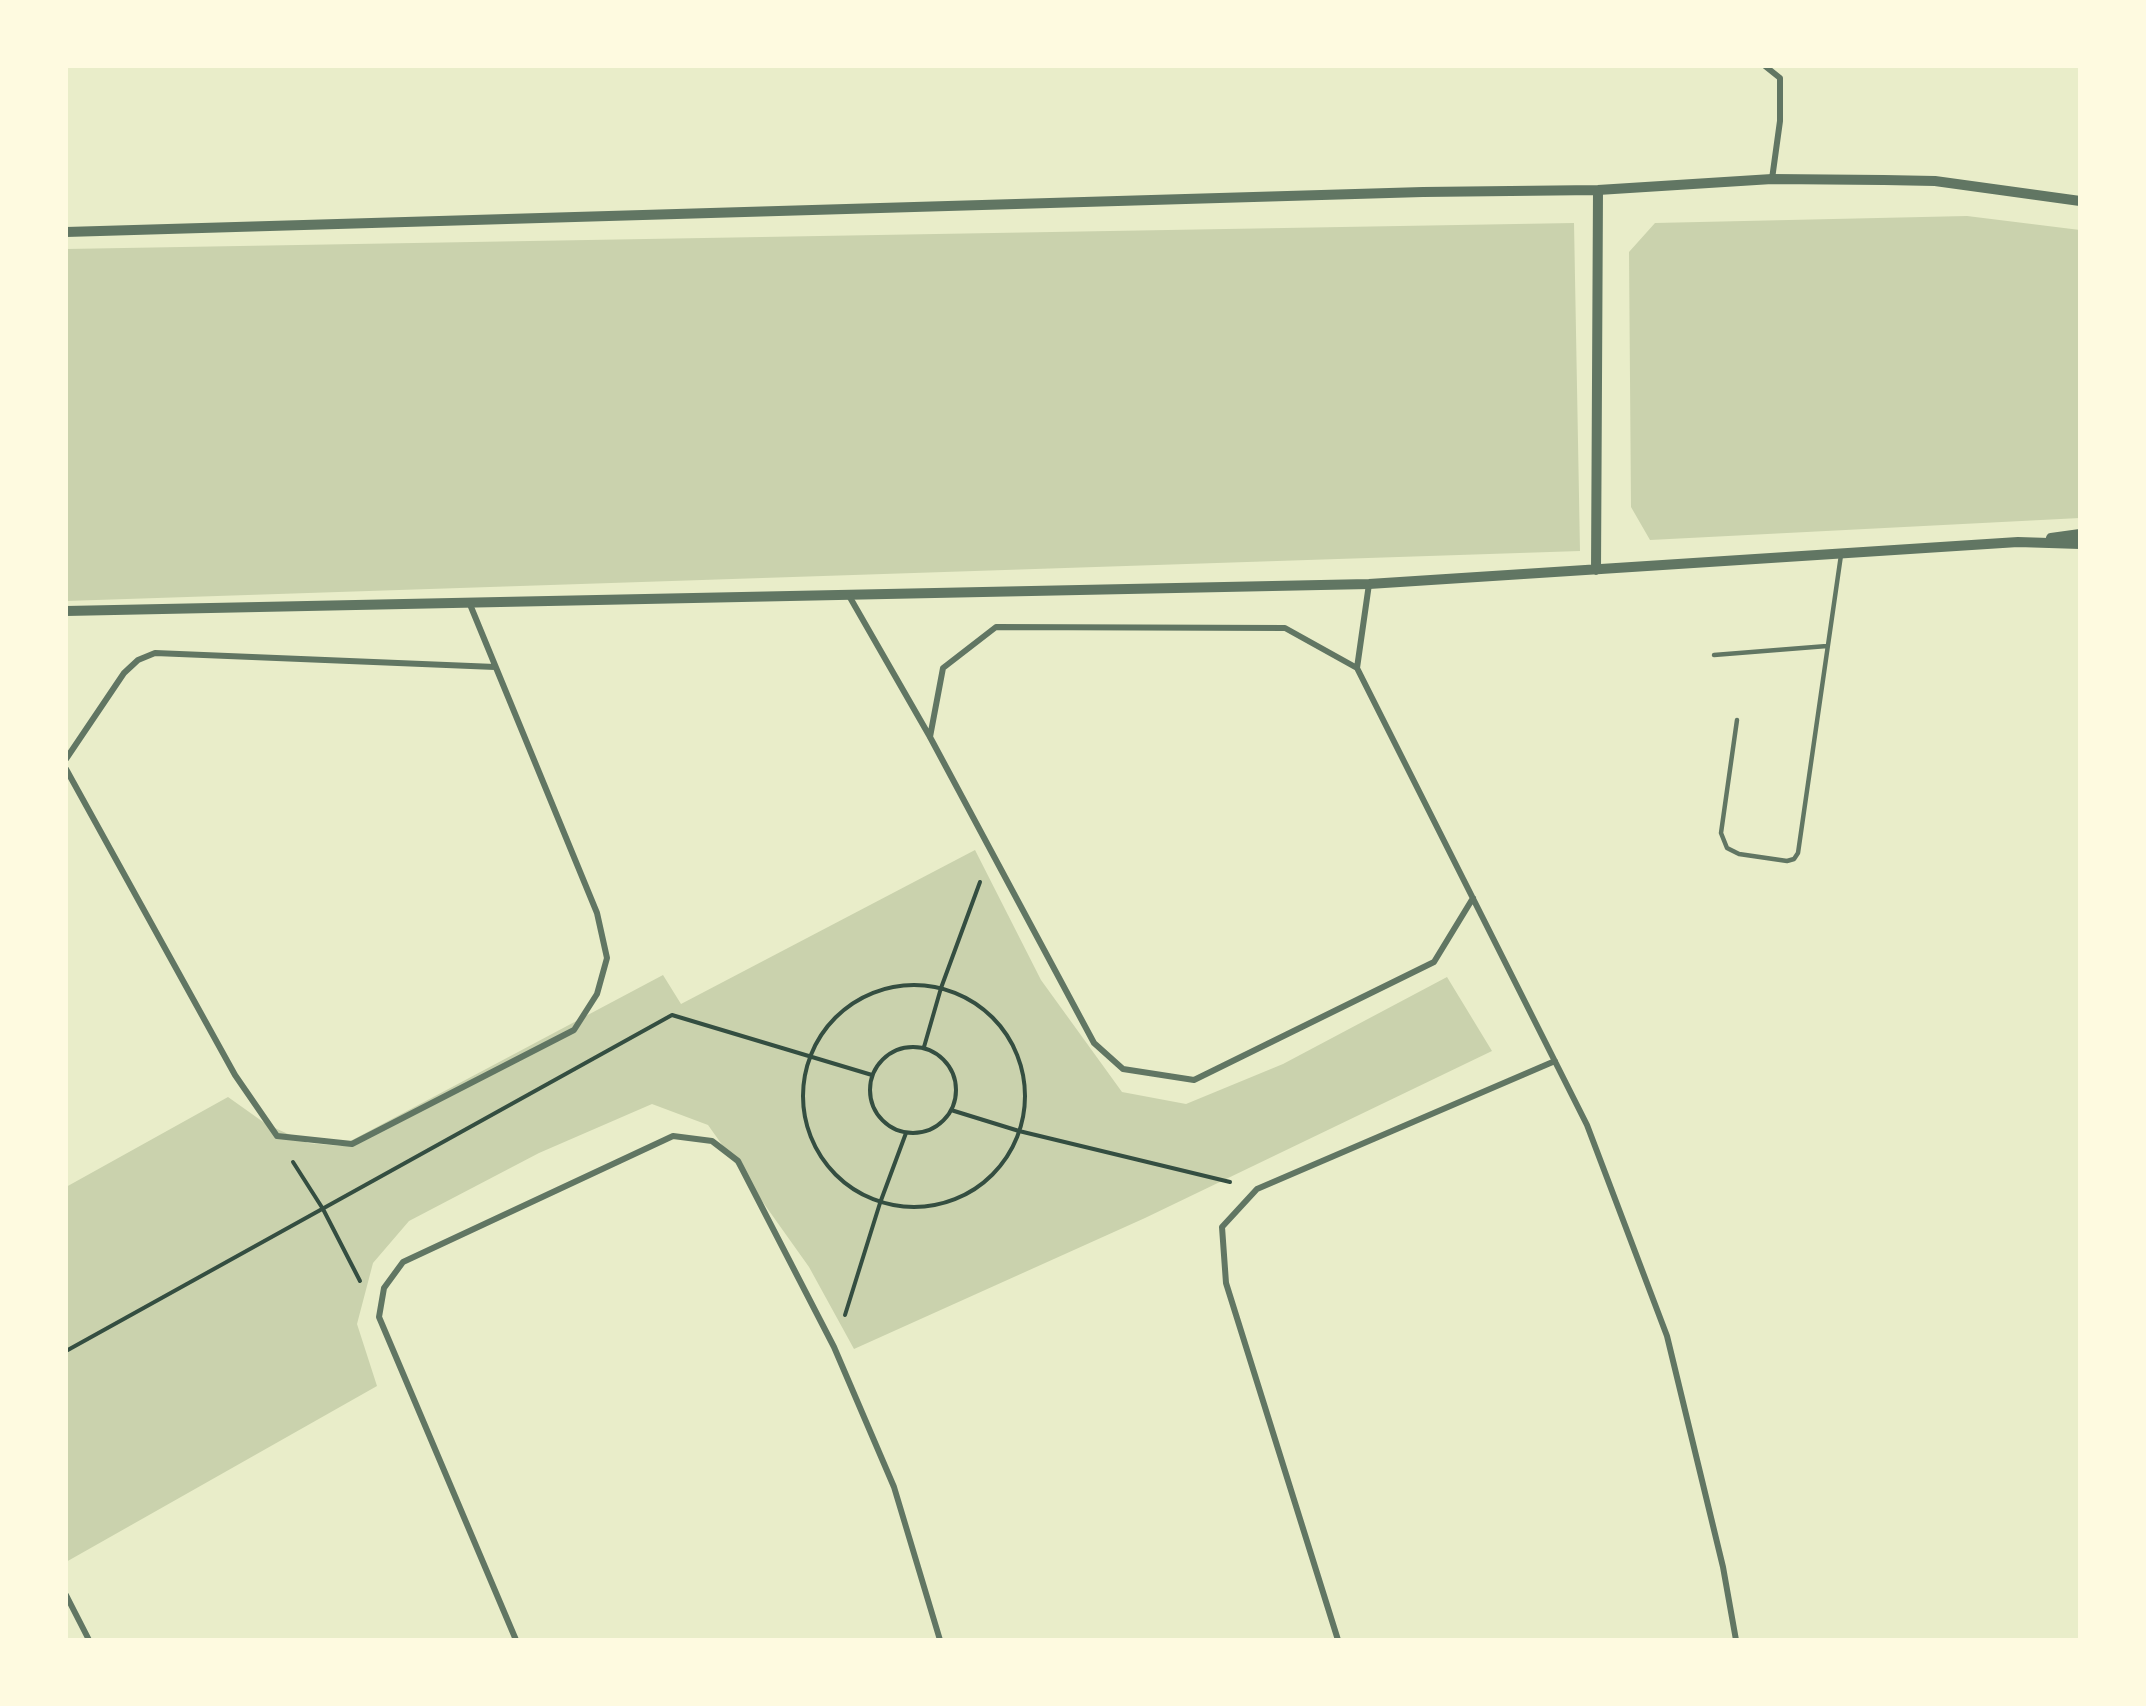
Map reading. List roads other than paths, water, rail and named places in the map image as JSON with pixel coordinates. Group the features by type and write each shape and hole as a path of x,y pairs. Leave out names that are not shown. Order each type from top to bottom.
{"street":[{"path":"1765,66 1780,78 1780,121 1772,178"},
{"path":"66,232 1424,192 1598,190 1772,178 1935,181 2080,201"},
{"path":"1596,570 1598,190"},
{"path":"66,611 1369,584 2018,542 2080,534"},
{"path":"2018,542 2080,544"},
{"path":"1357,668 1369,584"},
{"path":"847,594 930,737 1094,1043 1123,1069 1194,1080 1434,962 1473,898"},
{"path":"66,769 235,1075 277,1136 352,1144 574,1030 597,994 607,958 597,913 469,602"},
{"path":"930,737 943,668 996,627 1285,628 1357,668 1587,1125 1667,1336 1723,1567 1736,1640"},
{"path":"66,759 124,673 138,660 155,653 495,667"},
{"path":"1338,1640 1226,1283 1222,1227 1257,1189 1555,1061"},
{"path":"516,1640 379,1317 384,1288 403,1262 673,1136 712,1141 738,1161 834,1347 894,1487 940,1640"},
{"path":"66,1594 89,1640"}],"lane":[{"path":"1737,720 1721,833 1727,848 1738,854 1787,861 1794,859 1798,853 1841,554"},
{"path":"1714,655 1827,646"}]}
